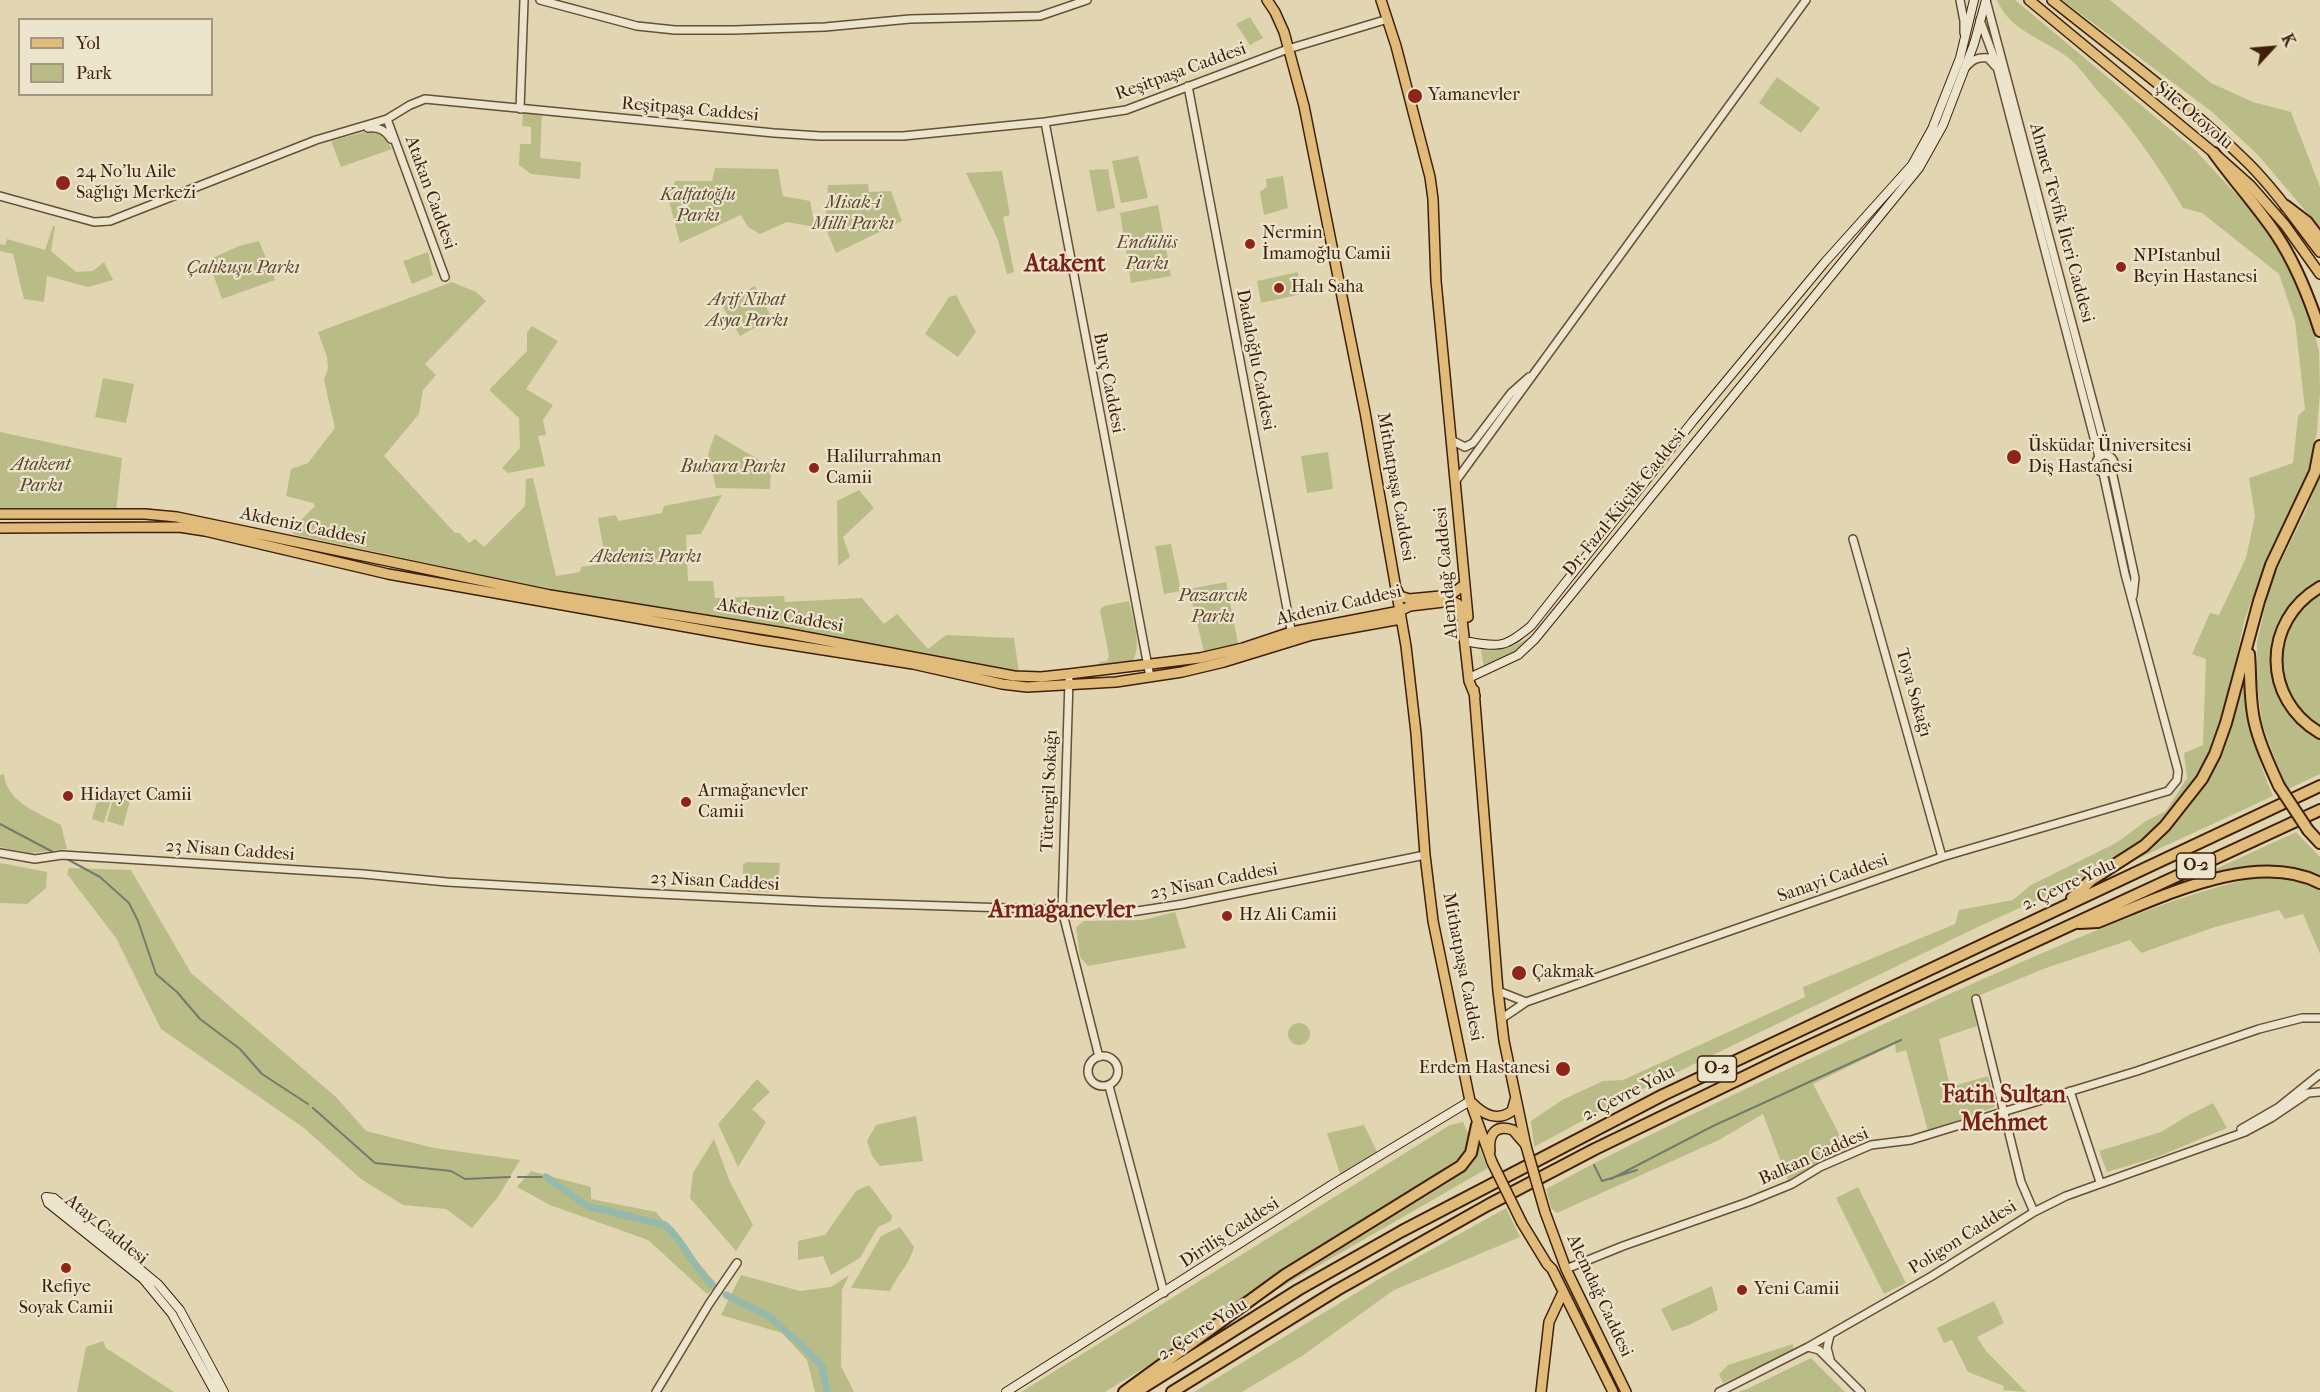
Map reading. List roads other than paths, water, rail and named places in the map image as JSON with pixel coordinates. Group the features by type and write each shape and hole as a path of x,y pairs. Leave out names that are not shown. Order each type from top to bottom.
{"highway":[{"path":"2214,153 2276,234 2312,304 2320,331"},
{"path":"2286,206 2307,222 2320,239"},
{"path":"2066,905 2091,880 2144,846 2165,826 2187,801 2215,754 2271,565 2315,472 2320,446"},
{"path":"2320,587 2307,597 2288,618 2280,636 2276,662 2279,681 2288,703 2302,720 2320,733"},
{"path":"2248,644 2249,684 2255,723 2263,749 2279,786 2308,831 2320,843"},
{"name":"2. Çevre Yolu","path":"1136,1392 1298,1290 1479,1189 1673,1090 2320,786"},
{"name":"2. Çevre Yolu","path":"1172,1392 1338,1290 1488,1205 1595,1149 1787,1056 2320,810"},
{"path":"2073,923 2098,922 2207,881 2242,873 2276,870 2320,883"},
{"path":"1124,1392 1285,1275 1461,1166 1471,1152 1478,1125"}],"main road":[{"name":"Mithatpaşa Caddesi","path":"1267,0 1275,12 1288,49 1304,106 1322,190 1397,590 1416,733 1425,855 1433,921 1470,1101 1492,1162"},
{"name":"Alemdağ Caddesi","path":"1381,0 1430,177 1433,199 1436,281 1475,696 1501,1019 1526,1146 1545,1212 1566,1269 1626,1392"},
{"name":"Dr. Fazıl Küçük Caddesi","path":"1470,642 1494,646 1506,644 1531,626 1693,421 1851,231 1912,165 1932,129 1964,47 1976,0"},
{"path":"1976,0 1980,20"},
{"name":"Dr. Fazıl Küçük Caddesi","path":"1473,676 1509,660 1526,648 1919,168 1943,126 1986,0"},
{"name":"Şile Otoyolu","path":"2030,0 2250,185 2320,274"},
{"name":"Şile Otoyolu","path":"2052,0 2202,122 2249,164 2286,206 2320,252"},
{"name":"Akdeniz Caddesi","path":"0,514 145,514 177,517 550,596 785,633 1014,676 1069,679 1150,677 1224,662 1292,636"},
{"name":"Akdeniz Caddesi","path":"0,528 179,528 205,531 378,572 760,640 913,664 1002,684 1027,687 1134,667 1200,658 1292,636 1400,615 1410,606 1452,601 1458,604 1461,610 1469,681 1475,696"},
{"name":"Akdeniz Caddesi","path":"1397,590 1400,596 1408,599 1451,595 1465,584"},
{"path":"1470,1101 1485,1115 1499,1117 1512,1111 1516,1095"},
{"name":"Diriliş Caddesi","path":"1006,1392 1333,1184 1470,1101"},
{"path":"1492,1162 1490,1140 1494,1131 1499,1128 1514,1130 1526,1146"},
{"name":"Alemdağ Caddesi","path":"1492,1162 1522,1223 1546,1264 1552,1269 1613,1392"},
{"name":"Atay Caddesi","path":"215,1392 208,1371 180,1310 153,1278 54,1198 46,1197 48,1203 143,1279 172,1314 208,1371 224,1392"},
{"path":"1541,1392 1549,1322 1563,1292"}],"street":[{"path":"520,109 524,0"},
{"path":"524,9 537,0 554,2 637,26 675,30 742,30 825,27 910,19 1040,16 1087,0"},
{"path":"1455,482 1806,0"},
{"path":"1960,0 1965,21 1964,47"},
{"name":"Ahmet Tevfik İleri Caddesi","path":"1986,0 2103,456"},
{"name":"Reşitpaşa Caddesi","path":"0,196 94,222 110,221 316,140 387,119 425,99 820,136 892,137 1045,122 1126,110 1288,49 1388,20"},
{"name":"Ahmet Tevfik İleri Caddesi","path":"1980,20 1993,53 2103,456"},
{"path":"1962,72 1973,60 1989,58 2000,80"},
{"name":"Dadaloğlu Caddesi","path":"1188,86 1292,636"},
{"name":"Atakan Caddesi","path":"387,119 445,277"},
{"name":"Burç Caddesi","path":"1045,122 1150,677"},
{"path":"353,129 376,127 386,132 400,154"},
{"path":"1776,322 1786,330"},
{"path":"1451,440 1465,447 1473,443 1510,393 1534,374"},
{"path":"2103,456 2112,457 2114,462 2112,471 2135,578 2133,598 2125,574 2103,473 2096,467 2103,456"},
{"path":"2103,473 2112,471"},
{"name":"Toya Sokağı","path":"1852,539 1942,857"},
{"name":"Sanayi Caddesi","path":"1501,1019 1526,1002 1942,857 2168,791 2177,780 2178,771 2133,598"},
{"path":"1134,667 1144,650"},
{"name":"Tütengil Sokağı","path":"1069,679 1062,910 1099,1057"},
{"name":"23 Nisan Caddesi","path":"0,853 35,859 62,855 638,893 822,902 1143,912 1425,855"},
{"path":"1498,991 1526,1002"},
{"path":"1976,999 2021,1182 2034,1212"},
{"name":"Balkan Caddesi","path":"1566,1269 1623,1246 1748,1202 1792,1184 1820,1167 1871,1145 1911,1140 2137,1071 2259,1029 2302,1018 2320,1018"},
{"path":"1099,1057 1108,1057 1118,1067 1118,1076 1109,1086 1094,1084 1088,1076 1091,1062 1099,1057"},
{"path":"2235,1134 2245,1132 2271,1118 2308,1093 2320,1090 2318,1080 2320,1074"},
{"path":"2235,1134 2279,1107 2320,1074"},
{"path":"1109,1086 1164,1293"},
{"path":"2070,1091 2100,1182"},
{"name":"Poligon Caddesi","path":"1719,1392 1830,1335 1932,1276 2034,1212 2066,1196 2235,1134"},
{"path":"656,1392 709,1304 737,1263"},
{"path":"1830,1335 1827,1348 1831,1362"},
{"path":"1808,1347 1819,1350 1861,1392"}],"waterway":[{"path":"0,824 53,852"},
{"path":"67,859 100,877 129,903 138,921 156,974 177,992 200,1019 240,1049 262,1074 308,1104"},
{"path":"1611,1179 1713,1126 1901,1040"},
{"path":"313,1108 375,1163 451,1171 465,1179 510,1177"},
{"path":"1594,1165 1602,1181 1637,1170"},
{"path":"518,1177 546,1177"},
{"path":"546,1177 587,1206 665,1225 672,1231 712,1285"},
{"path":"726,1295 769,1316 800,1344 822,1366 827,1392"}],"place":[{"name":"Yamanevler","path":"1415,96"},
{"name":"24 No'lu Aile Sağlığı Merkezi","path":"63,183"},
{"name":"Nermin İmamoğlu Camii","path":"1250,244"},
{"name":"NPIstanbul Beyin Hastanesi","path":"2121,267"},
{"name":"Halı Saha","path":"1279,288"},
{"name":"Üsküdar Üniversitesi Diş Hastanesi","path":"2014,457"},
{"name":"Halilurrahman Camii","path":"814,468"},
{"name":"Hidayet Camii","path":"68,796"},
{"name":"Armağanevler Camii","path":"686,802"},
{"name":"Hz Ali Camii","path":"1227,916"},
{"name":"Çakmak","path":"1519,973"},
{"name":"Erdem Hastanesi","path":"1563,1069"},
{"name":"Refiye Soyak Camii","path":"66,1268"},
{"name":"Yeni Camii","path":"1742,1290"}],"district":[{"name":"Atakent","path":"1065,265"},
{"name":"Armağanevler","path":"1062,911"},
{"name":"Fatih Sultan Mehmet","path":"2004,1110"}],"park label":[{"name":"Kalfatoğlu Parkı","path":"698,206"},
{"name":"Misak-i Milli Parkı","path":"853,214"},
{"name":"Endülüs Parkı","path":"1147,254"},
{"name":"Çalıkuşu Parkı","path":"243,269"},
{"name":"Arif Nihat Asya Parkı","path":"747,311"},
{"name":"Buhara Parkı","path":"733,468"},
{"name":"Atakent Parkı","path":"41,476"},
{"name":"Akdeniz Parkı","path":"646,558"},
{"name":"Pazarcık Parkı","path":"1213,607"}]}
